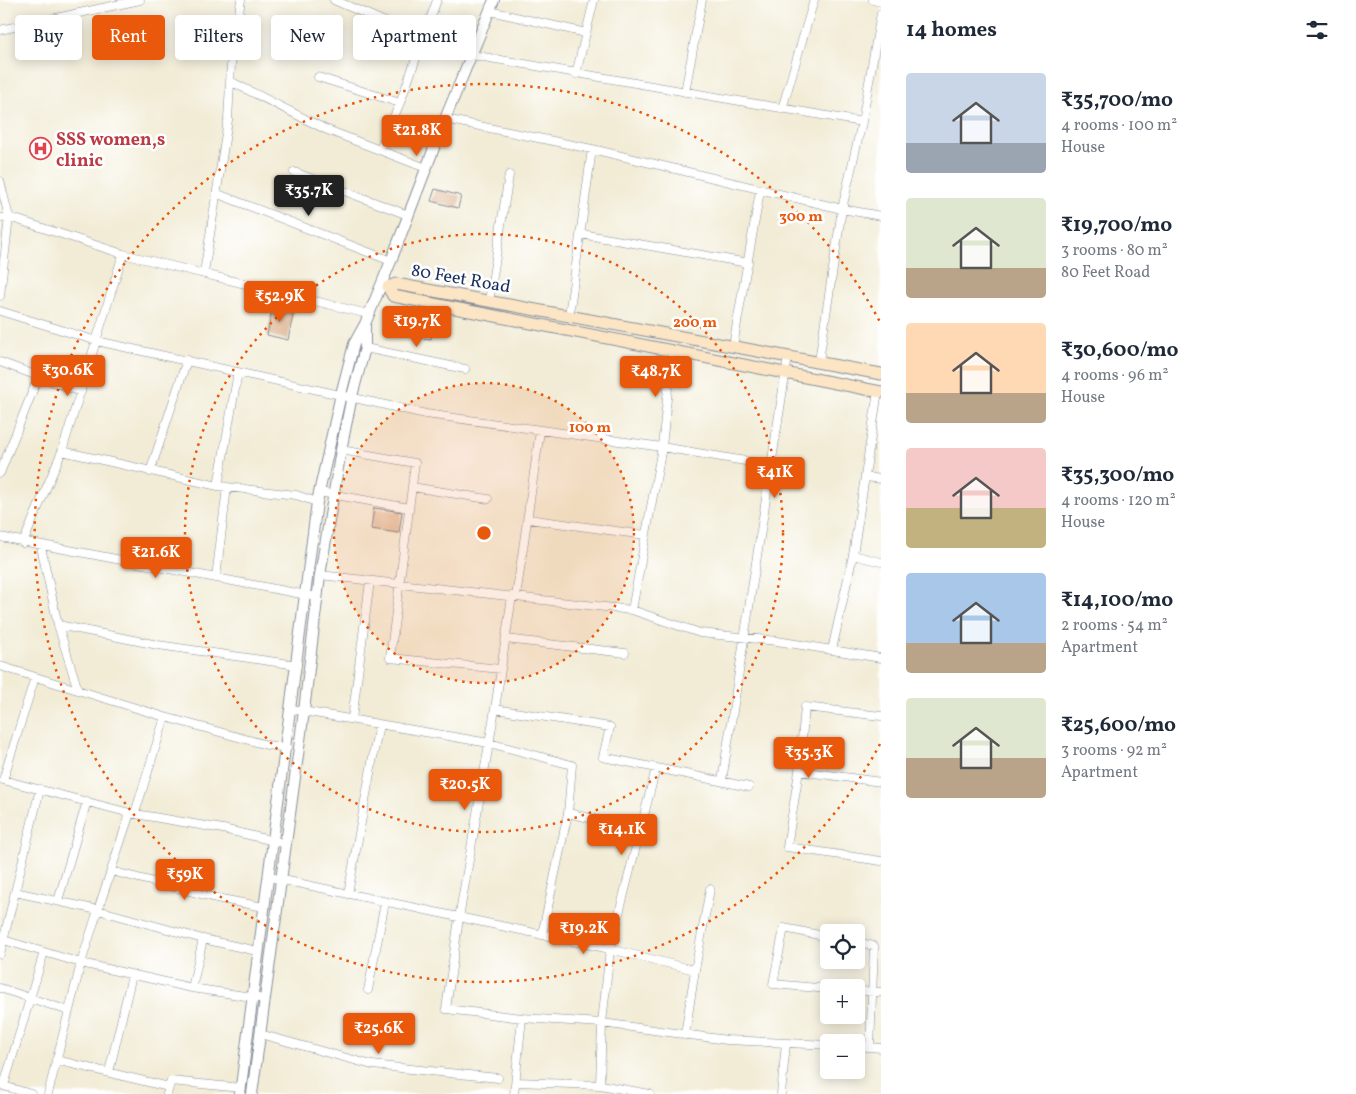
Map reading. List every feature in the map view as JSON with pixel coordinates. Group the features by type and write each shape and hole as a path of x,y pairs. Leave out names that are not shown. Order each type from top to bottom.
{"main road":[{"name":"80 Feet Road","path":"384,286 396,284 881,374"},
{"name":"80 Feet Road","path":"384,286 393,296 880,392"}],"street":[{"path":"0,30 140,0"},
{"path":"204,273 218,194 241,0"},
{"path":"334,0 369,15"},
{"path":"431,15 437,0"},
{"path":"477,42 494,0"},
{"path":"576,74 594,0"},
{"path":"686,92 702,0"},
{"path":"782,109 814,0"},
{"path":"872,0 881,2"},
{"path":"490,11 586,34"},
{"path":"819,361 842,209 862,122 881,13"},
{"path":"476,56 862,122"},
{"path":"380,149 400,103 415,60"},
{"path":"252,1094 287,844 317,597 332,494 341,450 346,395 354,344 384,286 391,261 444,119 470,60"},
{"path":"318,77 400,103"},
{"path":"230,81 325,128 426,168"},
{"path":"444,119 592,148 760,191 881,216"},
{"path":"569,316 592,148"},
{"path":"294,172 408,215"},
{"path":"489,301 509,175"},
{"path":"0,181 9,217 0,296"},
{"path":"734,346 760,191"},
{"path":"218,194 391,261"},
{"path":"0,218 9,217 123,254 204,273 366,319"},
{"path":"580,234 748,263"},
{"path":"23,543 62,451 123,254"},
{"path":"0,311 97,341 426,414 662,447 769,465"},
{"path":"56,1060 109,1072 168,1091 171,1081 241,1091 257,951 275,841 304,595 318,497 346,395 365,348 366,319"},
{"path":"365,348 466,369"},
{"path":"632,610 662,447 672,350"},
{"path":"722,781 742,637 788,357"},
{"path":"150,472 187,360"},
{"path":"0,362 81,392"},
{"path":"218,486 238,372"},
{"path":"0,472 39,375"},
{"path":"832,650 853,555 880,392"},
{"path":"540,431 528,519 458,918 446,1009 522,1018 602,1023 727,1040 820,1045"},
{"path":"341,450 414,462 390,658 501,669"},
{"path":"62,451 218,486 318,497 332,494 409,508"},
{"path":"866,477 881,479"},
{"path":"216,578 227,487"},
{"path":"412,487 488,499"},
{"path":"528,519 645,535"},
{"path":"0,537 41,547 317,597"},
{"path":"41,547 58,626 78,690"},
{"path":"853,555 881,562"},
{"path":"320,575 632,610 700,633 742,637 881,658"},
{"path":"352,719 370,581"},
{"path":"58,626 158,645 297,665"},
{"path":"506,639 625,653"},
{"path":"0,666 165,716 267,745 287,748"},
{"path":"0,788 1,779 35,677"},
{"path":"881,716 805,707 799,771 787,847 881,862"},
{"path":"495,708 610,727 603,757 749,787"},
{"path":"291,709 489,743 572,765 568,813 542,935"},
{"path":"48,1094 81,963 165,716"},
{"path":"348,894 379,724"},
{"path":"600,1085 602,1023 610,949 656,768"},
{"path":"799,771 881,782"},
{"path":"1,779 133,813 287,844"},
{"path":"0,954 40,789"},
{"path":"58,901 87,801"},
{"path":"568,813 640,830"},
{"path":"111,871 216,898 264,907"},
{"path":"269,877 610,949 696,970"},
{"path":"685,1034 710,889"},
{"path":"15,892 98,910 203,939 257,951"},
{"path":"368,990 385,902"},
{"path":"820,935 784,928 773,984 820,988"},
{"path":"192,988 203,939"},
{"path":"2,940 81,963 132,975 192,988 265,999"},
{"path":"870,1047 871,992 877,946"},
{"path":"31,1094 2,1085 44,952"},
{"path":"109,1072 132,975"},
{"path":"0,988 68,1011"},
{"path":"865,992 881,992"},
{"path":"514,1094 522,1018"},
{"path":"260,1034 372,1066 498,1078"},
{"path":"781,1094 786,1043"},
{"path":"865,1047 881,1048"},
{"path":"516,1082 600,1085 650,1094"}],"building":[{"path":"435,189 461,196 458,208 431,201"},
{"path":"273,305 294,310 288,340 267,335"},
{"path":"421,319 433,320 431,339 419,338"},
{"path":"374,508 402,512 399,533 371,529"}],"place":[{"name":"SSS women,s clinic","path":"40,149"}]}
